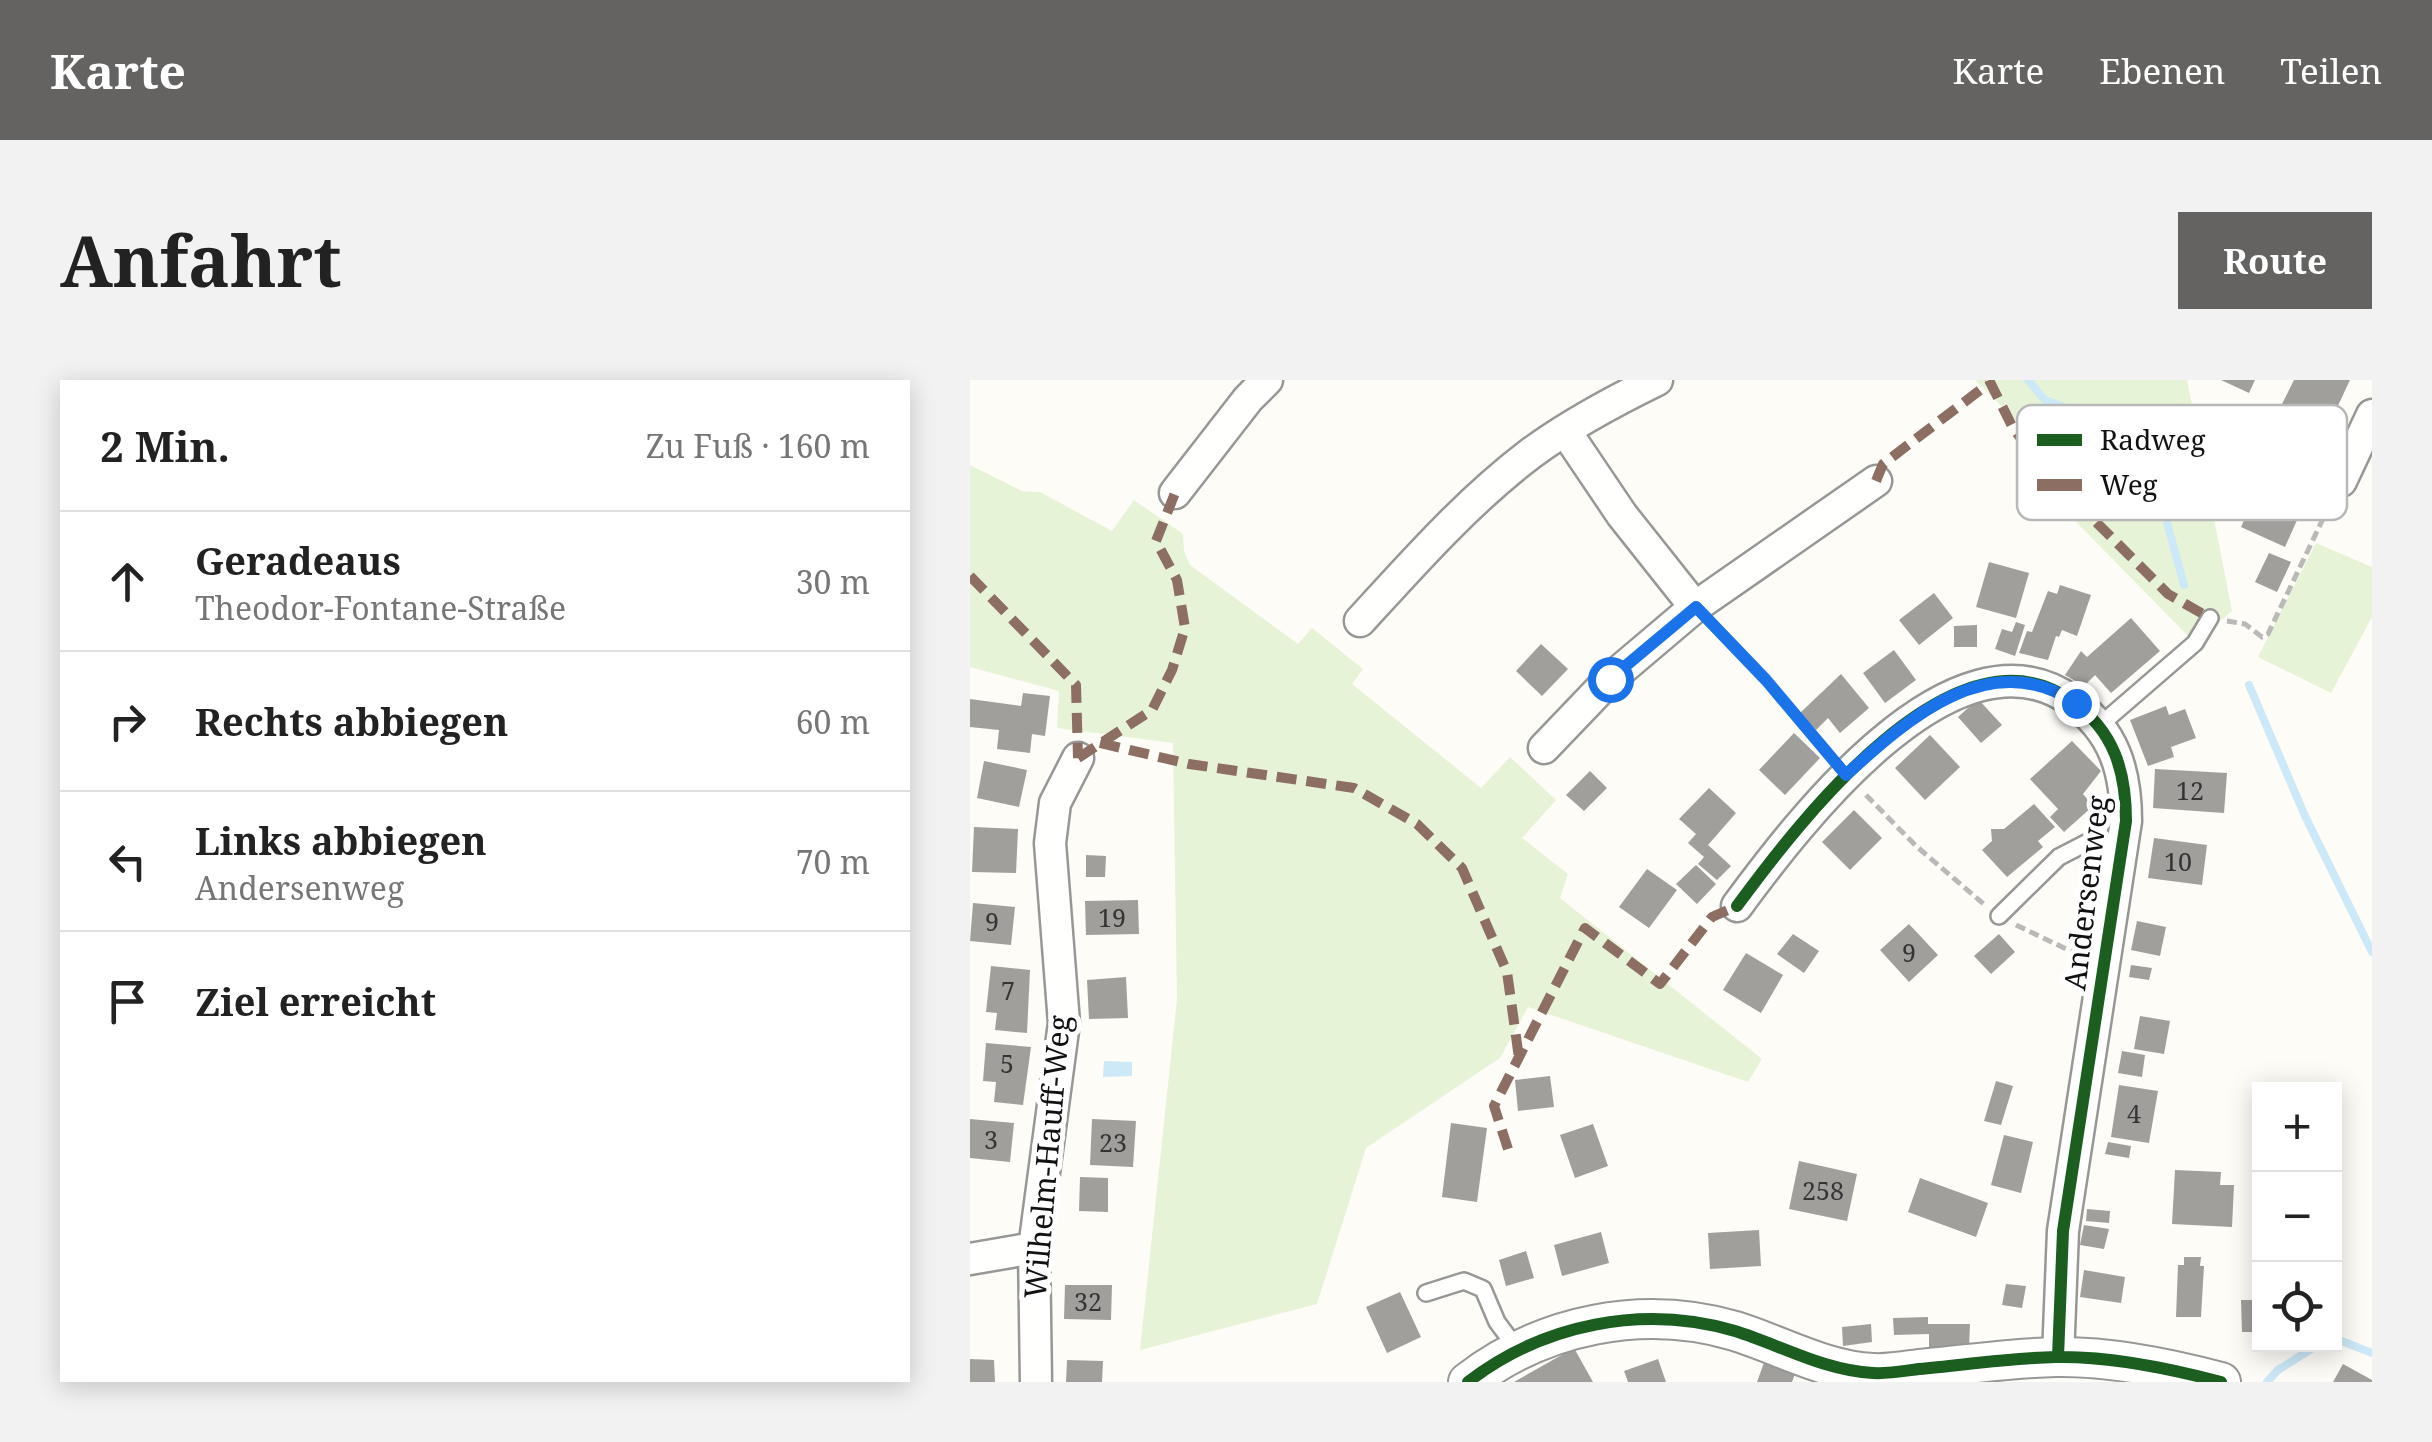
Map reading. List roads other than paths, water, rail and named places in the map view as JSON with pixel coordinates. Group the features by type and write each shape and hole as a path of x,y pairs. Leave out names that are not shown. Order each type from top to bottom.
{"street":[{"path":"1175,493 1266,380"},
{"path":"1360,621 1475,500 1532,452 1566,432 1612,390 1657,380"},
{"path":"2347,468 2372,416"},
{"path":"1566,432 1622,515 1696,607"},
{"path":"1544,748 1610,679 1696,607 1876,481"},
{"name":"Andersenweg","path":"1737,906 1780,848 1846,775 1913,717 1958,693 1988,684 2016,683 2056,692 2076,703 2098,726 2118,756 2125,780 2126,820 2064,1231 2058,1357"},
{"name":"Wilhelm-Hauff-Weg","path":"1036,1382 1034,1248 1064,1023 1050,843 1056,803 1078,758"},
{"path":"970,1258 1034,1248"},
{"path":"1468,1382 1544,1336 1608,1321 1674,1320 1732,1330 1836,1367 1873,1374 2058,1357 2172,1369 2221,1382"}],"lane":[{"path":"2098,726 2195,642 2210,618"},
{"path":"1999,916 2060,857 2088,842 2123,844"},
{"path":"1426,1293 1464,1281 1483,1289 1497,1322 1518,1350"}],"water":[{"path":"1104,1061 1132,1062 1132,1076 1103,1077"}],"waterway":[{"path":"2028,380 2045,400 2058,405"},
{"path":"2166,520 2184,585"},
{"path":"2249,685 2305,816 2372,952"},
{"path":"2342,1341 2372,1353"},
{"path":"2267,1382 2306,1352"}]}
